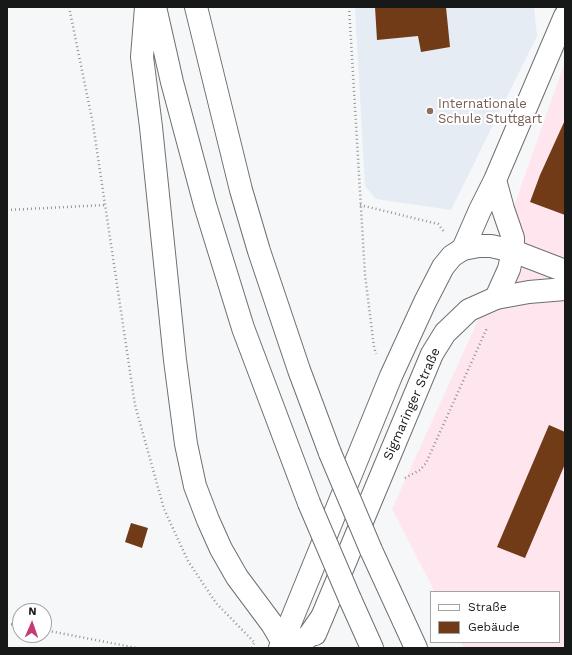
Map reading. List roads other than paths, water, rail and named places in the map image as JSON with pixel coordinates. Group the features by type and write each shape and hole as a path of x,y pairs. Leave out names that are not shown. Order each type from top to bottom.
{"main road":[{"path":"146,7 142,57 151,127 175,360 186,444 195,486 208,520 237,577 265,614 282,646"},
{"path":"155,7 172,82 207,212 243,328 309,503 372,648"},
{"path":"196,7 241,190 259,251 299,370 330,454 371,550 416,648"},
{"path":"463,249 495,180 561,16"},
{"path":"495,180 513,238 513,251 509,269 496,298"},
{"path":"282,646 391,376 443,267 452,256 463,249 479,246 491,246 513,251 565,271"},
{"name":"Sigmaringer Straße","path":"308,648 322,618 432,354 445,333 469,310 496,298 529,292 565,289"},
{"path":"282,646 308,637 322,618"}],"place":[{"name":"Internationale Schule Stuttgart","path":"430,111"}]}
